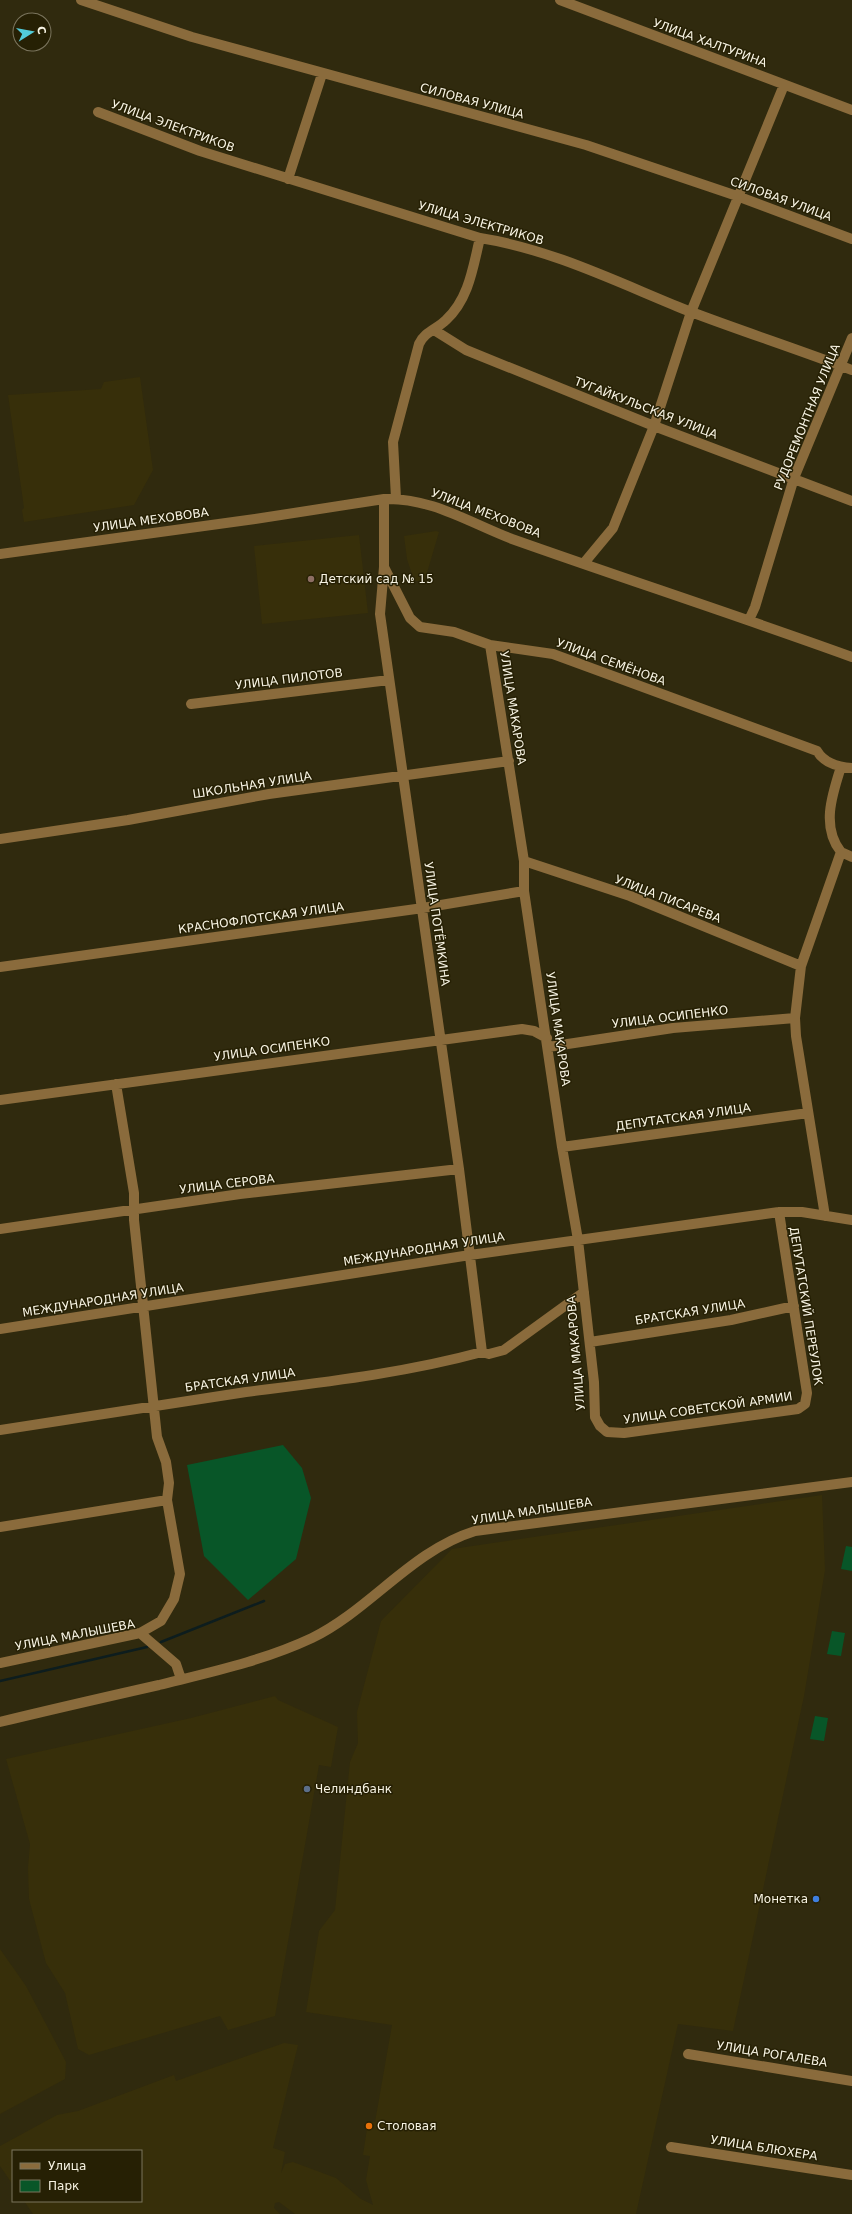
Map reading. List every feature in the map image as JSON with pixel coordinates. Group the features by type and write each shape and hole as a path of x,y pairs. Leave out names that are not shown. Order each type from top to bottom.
{"street":[{"name":"СИЛОВАЯ УЛИЦА","path":"81,0 192,37 586,146 737,196 852,239"},
{"name":"УЛИЦА ХАЛТУРИНА","path":"560,0 852,110"},
{"path":"288,179 322,74"},
{"path":"584,563 613,528 654,426 691,312 737,196 784,85"},
{"name":"УЛИЦА ЭЛЕКТРИКОВ","path":"98,112 200,151 288,179 480,238 507,242 554,257 691,312 852,370"},
{"path":"396,498 393,442 419,344 426,334 447,320 464,296 469,284 480,238"},
{"name":"ТУГАЙКУЛЬСКАЯ УЛИЦА","path":"434,330 466,350 654,426 852,501"},
{"name":"РУДОРЕМОНТНАЯ УЛИЦА","path":"749,620 755,607 794,478 852,338"},
{"name":"УЛИЦА МЕХОВОВА","path":"0,554 396,498 428,504 511,538 852,657"},
{"name":"УЛИЦА ПОТЁМКИНА","path":"384,499 382,545 384,567 380,614 423,908 440,1041 459,1169 482,1352"},
{"name":"УЛИЦА СЕМЁНОВА","path":"384,567 410,618 420,627 454,632 490,645 553,654 817,751 822,759 841,767 852,768"},
{"name":"УЛИЦА МАКАРОВА","path":"490,645 524,861 524,892 548,1042 562,1147 578,1240 590,1342 595,1417"},
{"name":"УЛИЦА ПИЛОТОВ","path":"192,704 389,680"},
{"name":"ШКОЛЬНАЯ УЛИЦА","path":"0,838 128,820 269,794 509,761"},
{"path":"841,767 831,797 830,827 833,842 841,852 852,857"},
{"path":"825,1216 796,1036 795,1018 801,966 841,852"},
{"name":"УЛИЦА ПИСАРЕВА","path":"524,861 630,896 801,966"},
{"name":"КРАСНОФЛОТСКАЯ УЛИЦА","path":"0,967 423,908 524,892"},
{"name":"УЛИЦА ОСИПЕНКО","path":"0,1100 522,1029 534,1031 548,1042 673,1028 795,1018"},
{"path":"116,1084 134,1193 134,1209 157,1438 166,1462 169,1483 167,1500 180,1574 174,1599 161,1621 140,1633"},
{"name":"ДЕПУТАТСКАЯ УЛИЦА","path":"562,1147 808,1113"},
{"name":"УЛИЦА СЕРОВА","path":"0,1229 240,1194 459,1169"},
{"name":"МЕЖДУНАРОДНАЯ УЛИЦА","path":"0,1329 470,1255 779,1212 802,1212 852,1220"},
{"name":"ДЕПУТАТСКИЙ ПЕРЕУЛОК","path":"779,1212 807,1393 805,1404"},
{"name":"БРАТСКАЯ УЛИЦА","path":"0,1430 153,1405 318,1383 453,1360 482,1352 489,1354 504,1350 584,1292"},
{"name":"БРАТСКАЯ УЛИЦА","path":"590,1342 731,1320 794,1306"},
{"name":"УЛИЦА СОВЕТСКОЙ АРМИИ","path":"595,1417 600,1426 607,1432 624,1433 798,1409 805,1404"},
{"name":"УЛИЦА МАЛЫШЕВА","path":"0,1722 229,1668 273,1654 312,1638 344,1620 406,1569 437,1547 475,1531 852,1482"},
{"path":"0,1527 167,1500"},
{"name":"УЛИЦА МАЛЫШЕВА","path":"0,1663 140,1633 176,1664 181,1679"},
{"name":"УЛИЦА РОГАЛЕВА","path":"688,2054 852,2081"},
{"name":"УЛИЦА БЛЮХЕРА","path":"671,2147 852,2175"}],"shaded area":[{"path":"140,377 153,470 134,505 24,522 22,510 24,508 8,395 101,389 104,382"},
{"path":"436,531 439,532 424,583 414,580 407,559 404,536"},
{"name":"Детский сад № 15","path":"359,535 368,613 262,624 254,546"},
{"path":"822,1495 825,1570 804,1696 733,2031 678,2024 636,2214 295,2214 279,2202 275,2203 274,2208 280,2214 33,2214 25,2202 142,2202 142,2150 12,2150 12,2184 0,2166 0,2146 57,2115 78,2111 174,2075 176,2081 284,2043 298,2045 273,2148 285,2152 281,2173 285,2164 293,2162 336,2178 361,2199 373,2205 366,2180 370,2156 363,2155 368,2122 375,2122 392,2025 306,2012 319,1931 335,1910 350,1762 358,1743 357,1712 381,1621 452,1549"},
{"path":"275,1696 278,1700 338,1727 331,1767 319,1765 275,2016 228,2030 220,2016 89,2055 78,2049 65,1993 46,1963 29,1899 28,1868 30,1844 6,1759 191,1718"},
{"path":"0,1949 26,1986 66,2062 65,2079 0,2114"}],"green space":[{"path":"283,1445 302,1468 311,1498 296,1559 248,1600 204,1556 187,1465"},
{"path":"846,1546 852,1547 852,1571 841,1569"},
{"path":"832,1631 845,1633 841,1656 827,1654"},
{"path":"815,1716 828,1718 824,1741 810,1739"}],"waterway":[{"path":"161,1642 264,1601"},
{"path":"0,1681 147,1647"}],"place":[{"name":"Детский сад № 15","path":"311,579"},
{"name":"Челиндбанк","path":"307,1789"},
{"name":"Монетка","path":"816,1899"},
{"name":"Столовая","path":"369,2126"}]}
